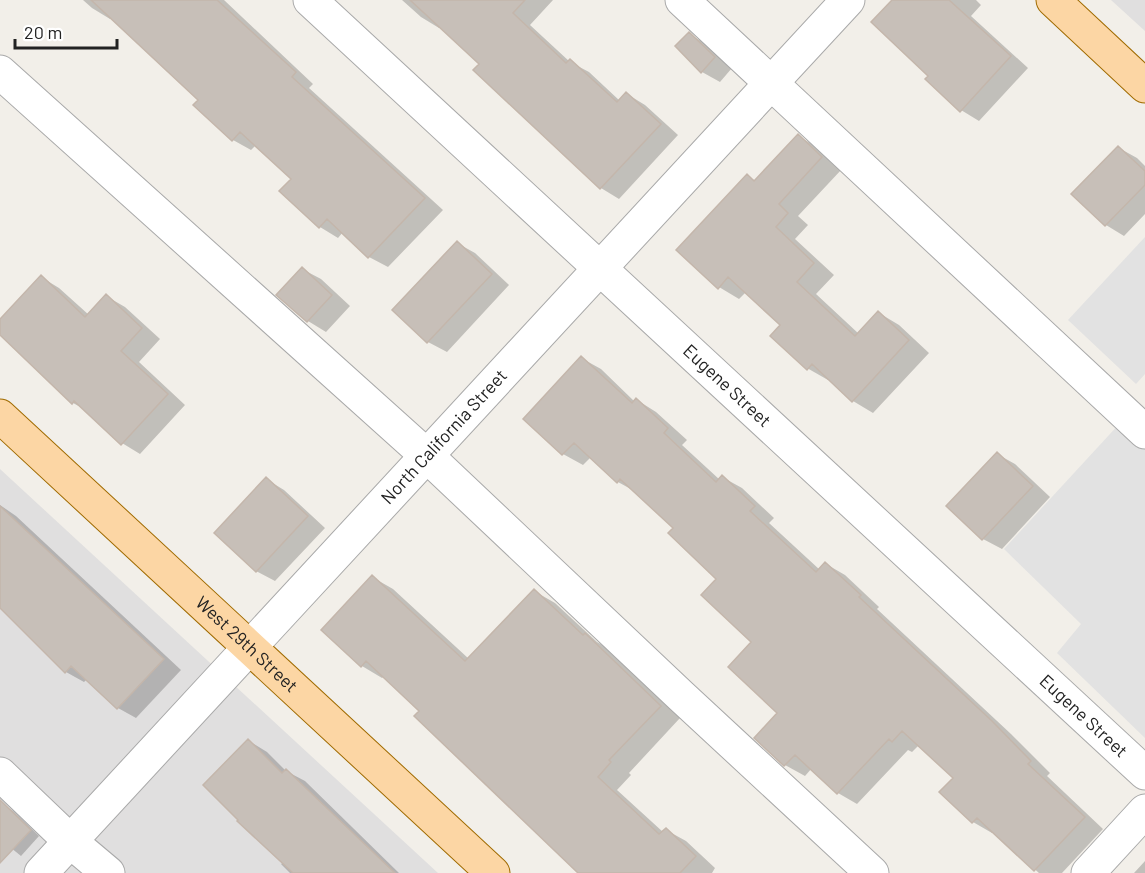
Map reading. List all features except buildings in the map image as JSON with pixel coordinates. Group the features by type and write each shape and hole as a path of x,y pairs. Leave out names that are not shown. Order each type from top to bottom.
{"main road":[{"path":"1053,0 1145,86"},
{"name":"West 29th Street","path":"0,416 493,873"}],"street":[{"name":"Eugene Street","path":"309,0 1145,773"},
{"path":"682,0 1145,432"},
{"name":"North California Street","path":"41,873 848,0"},
{"path":"0,72 426,455 872,873"},
{"path":"0,774 70,841 108,873"},
{"path":"1088,873 1145,811"}],"shaded area":[{"path":"1111,0 1145,0 1145,31"},
{"path":"1145,237 1145,374 1136,384 1068,320"},
{"path":"1121,422 1145,444 1145,738 1057,653 1081,624 1004,549"},
{"path":"0,469 438,873 0,873"}]}
